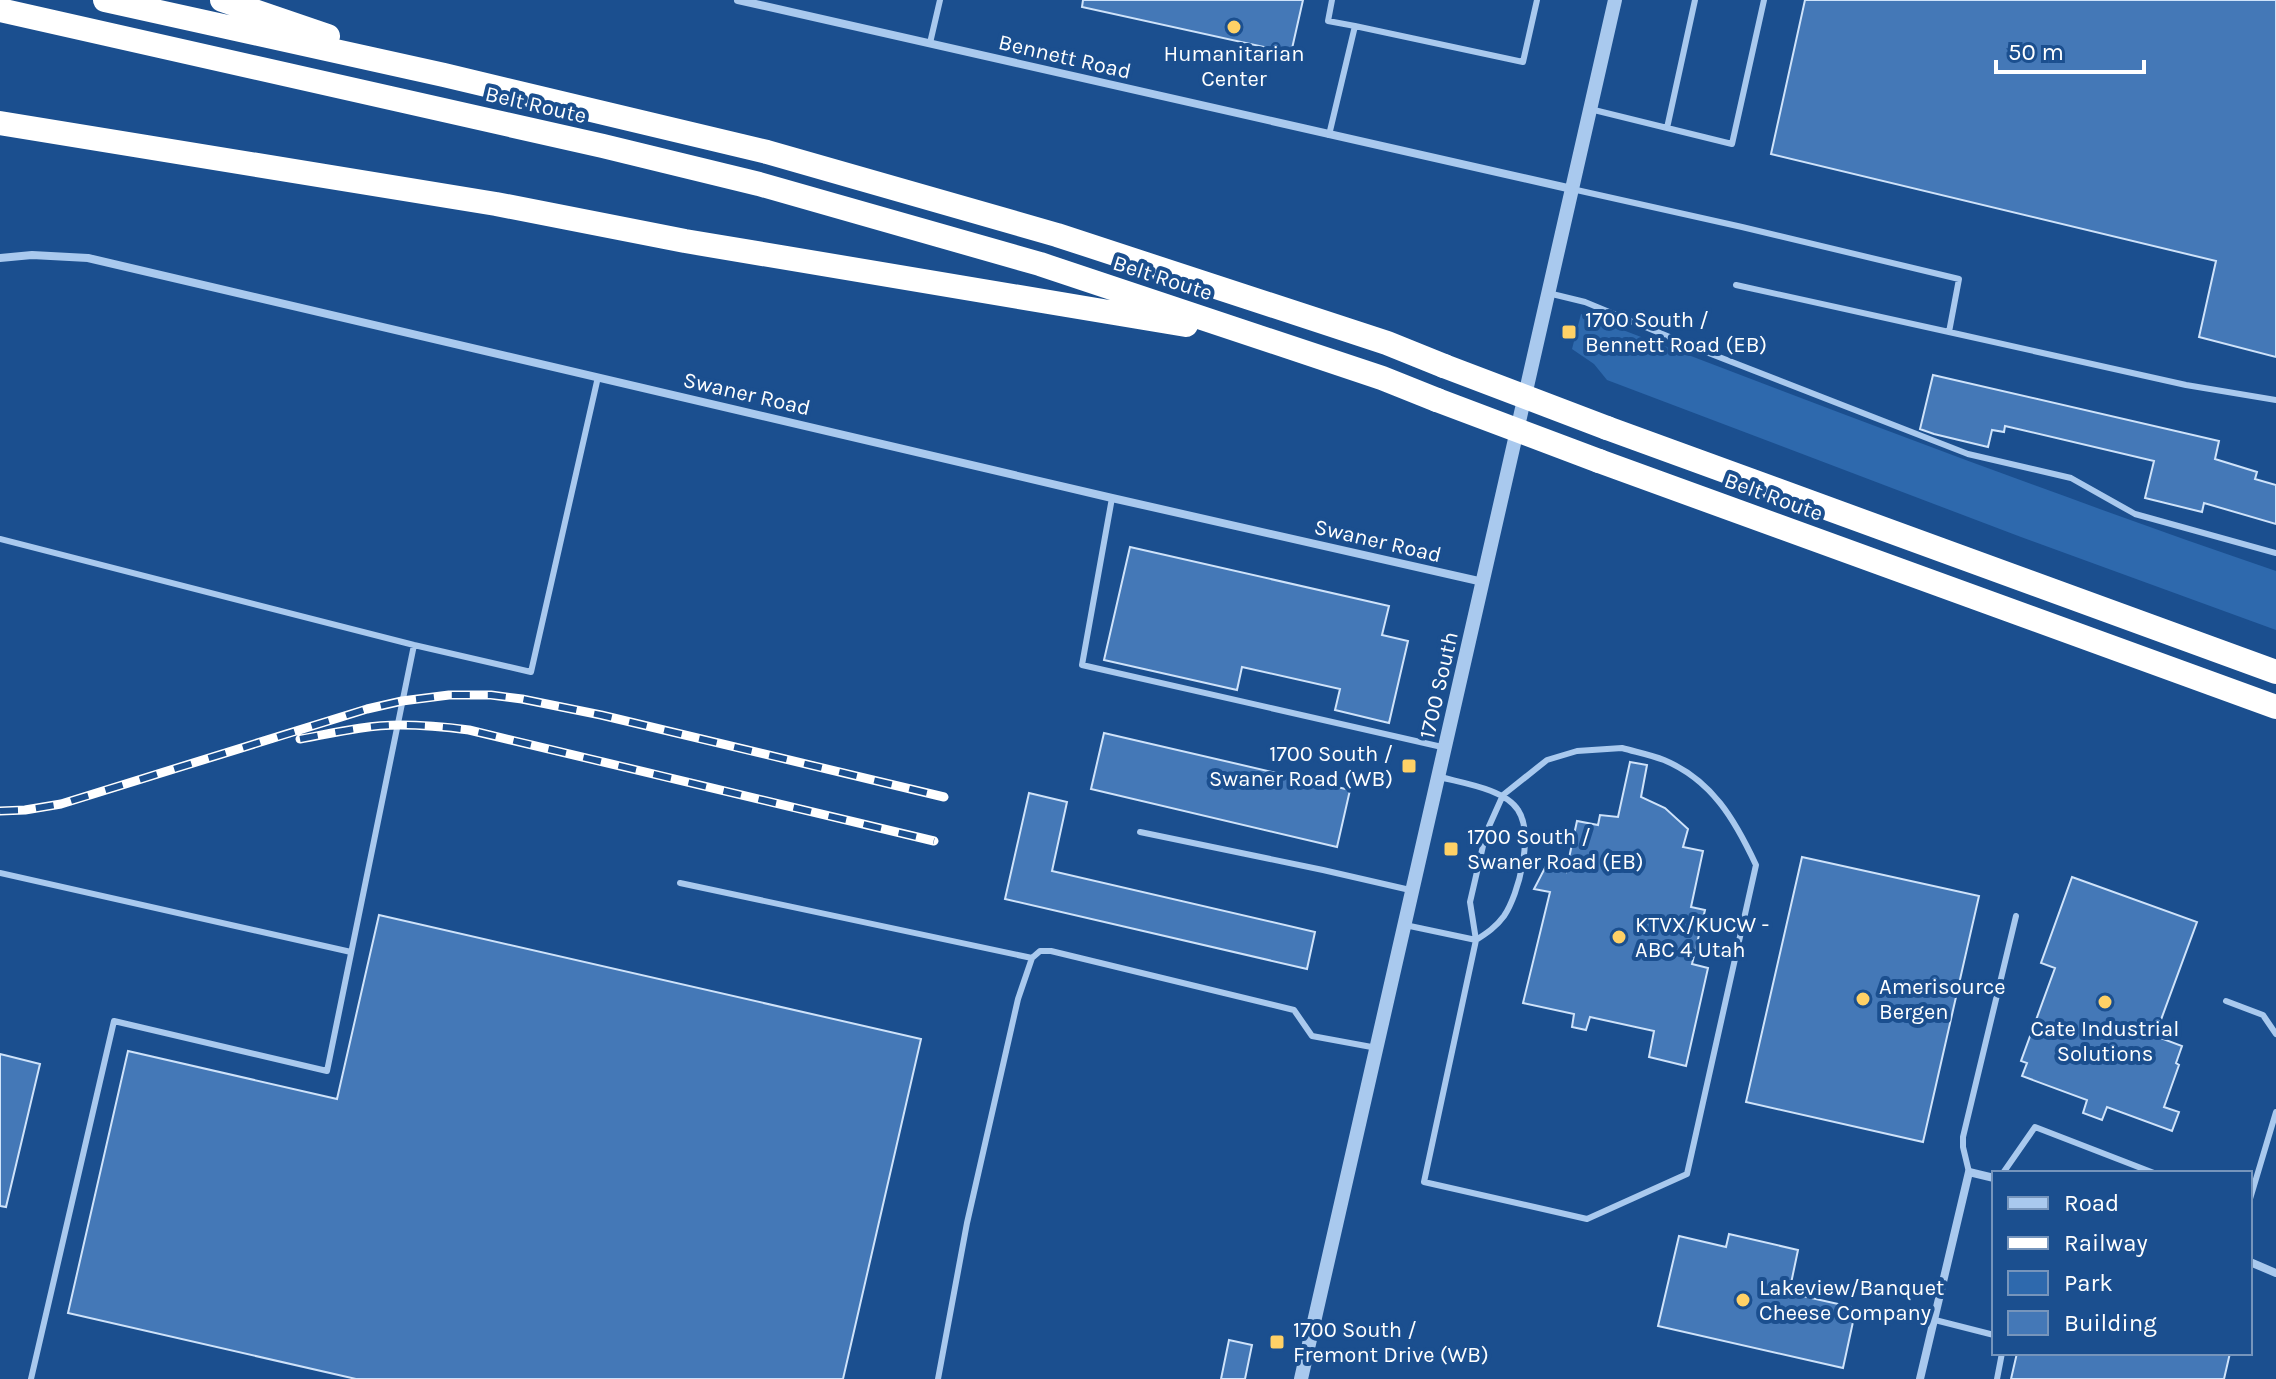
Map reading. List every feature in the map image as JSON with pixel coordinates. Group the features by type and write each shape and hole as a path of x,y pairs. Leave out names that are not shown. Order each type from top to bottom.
{"highway":[{"name":"Belt Route","path":"105,0 444,75 767,152 975,210 1387,343 1607,428 2276,672"},
{"path":"222,0 444,75"},
{"name":"Belt Route","path":"0,10 759,184 1040,264 1382,378 1599,461 2276,707"},
{"path":"0,123 496,204 685,241 1263,337"},
{"path":"2193,642 2276,657"}],"street":[{"name":"Bennett Road","path":"738,0 1572,189"},
{"name":"1700 South","path":"1304,1378 1615,0"},
{"name":"Swaner Road","path":"0,258 32,255 88,258 1483,582"},
{"path":"1920,1379 1969,1172 1992,1178"},
{"path":"2252,1263 2275,1270"}],"lane":[{"path":"930,43 940,0"},
{"path":"1332,0 1328,21 1523,62 1537,0"},
{"path":"1667,128 1695,0"},
{"path":"1590,109 1732,144 1764,0"},
{"path":"1329,135 1355,26"},
{"path":"1572,189 1959,279 1949,332"},
{"path":"1736,285 2186,385 2276,400"},
{"path":"1548,293 1582,301 1968,454 2071,478 2135,514 2276,553"},
{"path":"0,539 531,672 598,377"},
{"path":"1112,498 1082,665 1446,748"},
{"path":"31,1379 114,1021 327,1071 414,645"},
{"path":"1622,748 1665,760 1705,785 1738,826 1756,865 1687,1174 1587,1219 1424,1182 1476,940 1470,902 1486,833 1503,795 1547,760 1577,751 1622,748"},
{"path":"1405,925 1476,940 1493,929 1505,915 1518,886 1525,854 1519,810 1503,795 1440,777"},
{"path":"1140,832 1413,891"},
{"path":"0,873 351,952"},
{"path":"680,883 1032,958"},
{"path":"1969,1172 1963,1137 2016,916"},
{"path":"938,1379 967,1223 1018,999 1032,958 1040,951 1051,951 1294,1010 1312,1036 1378,1048"},
{"path":"2226,1001 2263,1015 2276,1034"},
{"path":"2252,1192 2276,1112"},
{"path":"2004,1171 2035,1127 2149,1171"},
{"path":"1935,1320 1992,1334"},
{"path":"1997,1379 2002,1355"}],"green space":[{"path":"1581,314 2014,478 2276,571 2276,630 1607,380 1594,364 1572,349"}],"building":[{"name":"Humanitarian Center","path":"1083,0 1303,0 1291,53 1082,7"},
{"path":"1805,0 2276,0 2276,357 2199,337 2216,261 1771,154"},
{"path":"1933,375 2219,441 2215,459 2257,472 2255,479 2276,485 2276,524 2204,503 2202,512 2145,498 2154,461 2005,426 2004,432 1992,430 1988,447 1920,429"},
{"path":"1130,547 1389,606 1382,635 1408,641 1389,723 1335,710 1340,689 1242,667 1237,690 1104,660"},
{"path":"1104,733 1350,790 1337,847 1091,789"},
{"name":"KTVX/KUCW - ABC 4 Utah","path":"1630,762 1647,765 1641,797 1665,808 1688,829 1683,847 1703,851 1691,907 1705,910 1692,964 1708,968 1686,1066 1649,1057 1654,1031 1590,1017 1586,1030 1572,1027 1574,1014 1523,1003 1550,892 1534,889 1548,862 1566,872 1577,821 1598,825 1600,815 1618,817"},
{"path":"1029,793 1067,802 1052,871 1315,932 1307,969 1005,899"},
{"name":"Amerisource Bergen","path":"1802,857 1979,896 1923,1142 1746,1102"},
{"name":"Cate Industrial Solutions","path":"2072,877 2197,922 2155,1036 2182,1046 2176,1063 2179,1065 2164,1107 2179,1112 2172,1131 2107,1107 2102,1120 2083,1113 2087,1100 2022,1076 2027,1063 2021,1061 2055,968 2041,963"},
{"path":"379,915 921,1039 843,1379 356,1379 68,1313 128,1051 337,1099"},
{"path":"0,1054 40,1064 6,1207 0,1206"},
{"name":"Lakeview/Banquet Cheese Company","path":"1729,1234 1798,1250 1789,1293 1856,1308 1843,1368 1658,1326 1679,1236 1726,1247"},
{"path":"1229,1340 1252,1345 1245,1379 1221,1379"},
{"path":"2017,1355 2230,1355 2224,1379 2011,1379"}],"railway":[{"path":"0,811 61,804 367,709 449,695 522,699 601,715 944,797"},
{"path":"300,739 387,725 469,730 934,841"}],"place":[{"name":"Humanitarian Center","path":"1234,27"},
{"name":"1700 South / Bennett Road (EB)","path":"1569,332"},
{"name":"1700 South / Swaner Road (WB)","path":"1409,766"},
{"name":"1700 South / Swaner Road (EB)","path":"1451,849"},
{"name":"KTVX/KUCW - ABC 4 Utah","path":"1619,937"},
{"name":"Amerisource Bergen","path":"1863,999"},
{"name":"Cate Industrial Solutions","path":"2105,1002"},
{"name":"Lakeview/Banquet Cheese Company","path":"1743,1300"},
{"name":"1700 South / Fremont Drive (WB)","path":"1277,1342"}]}
